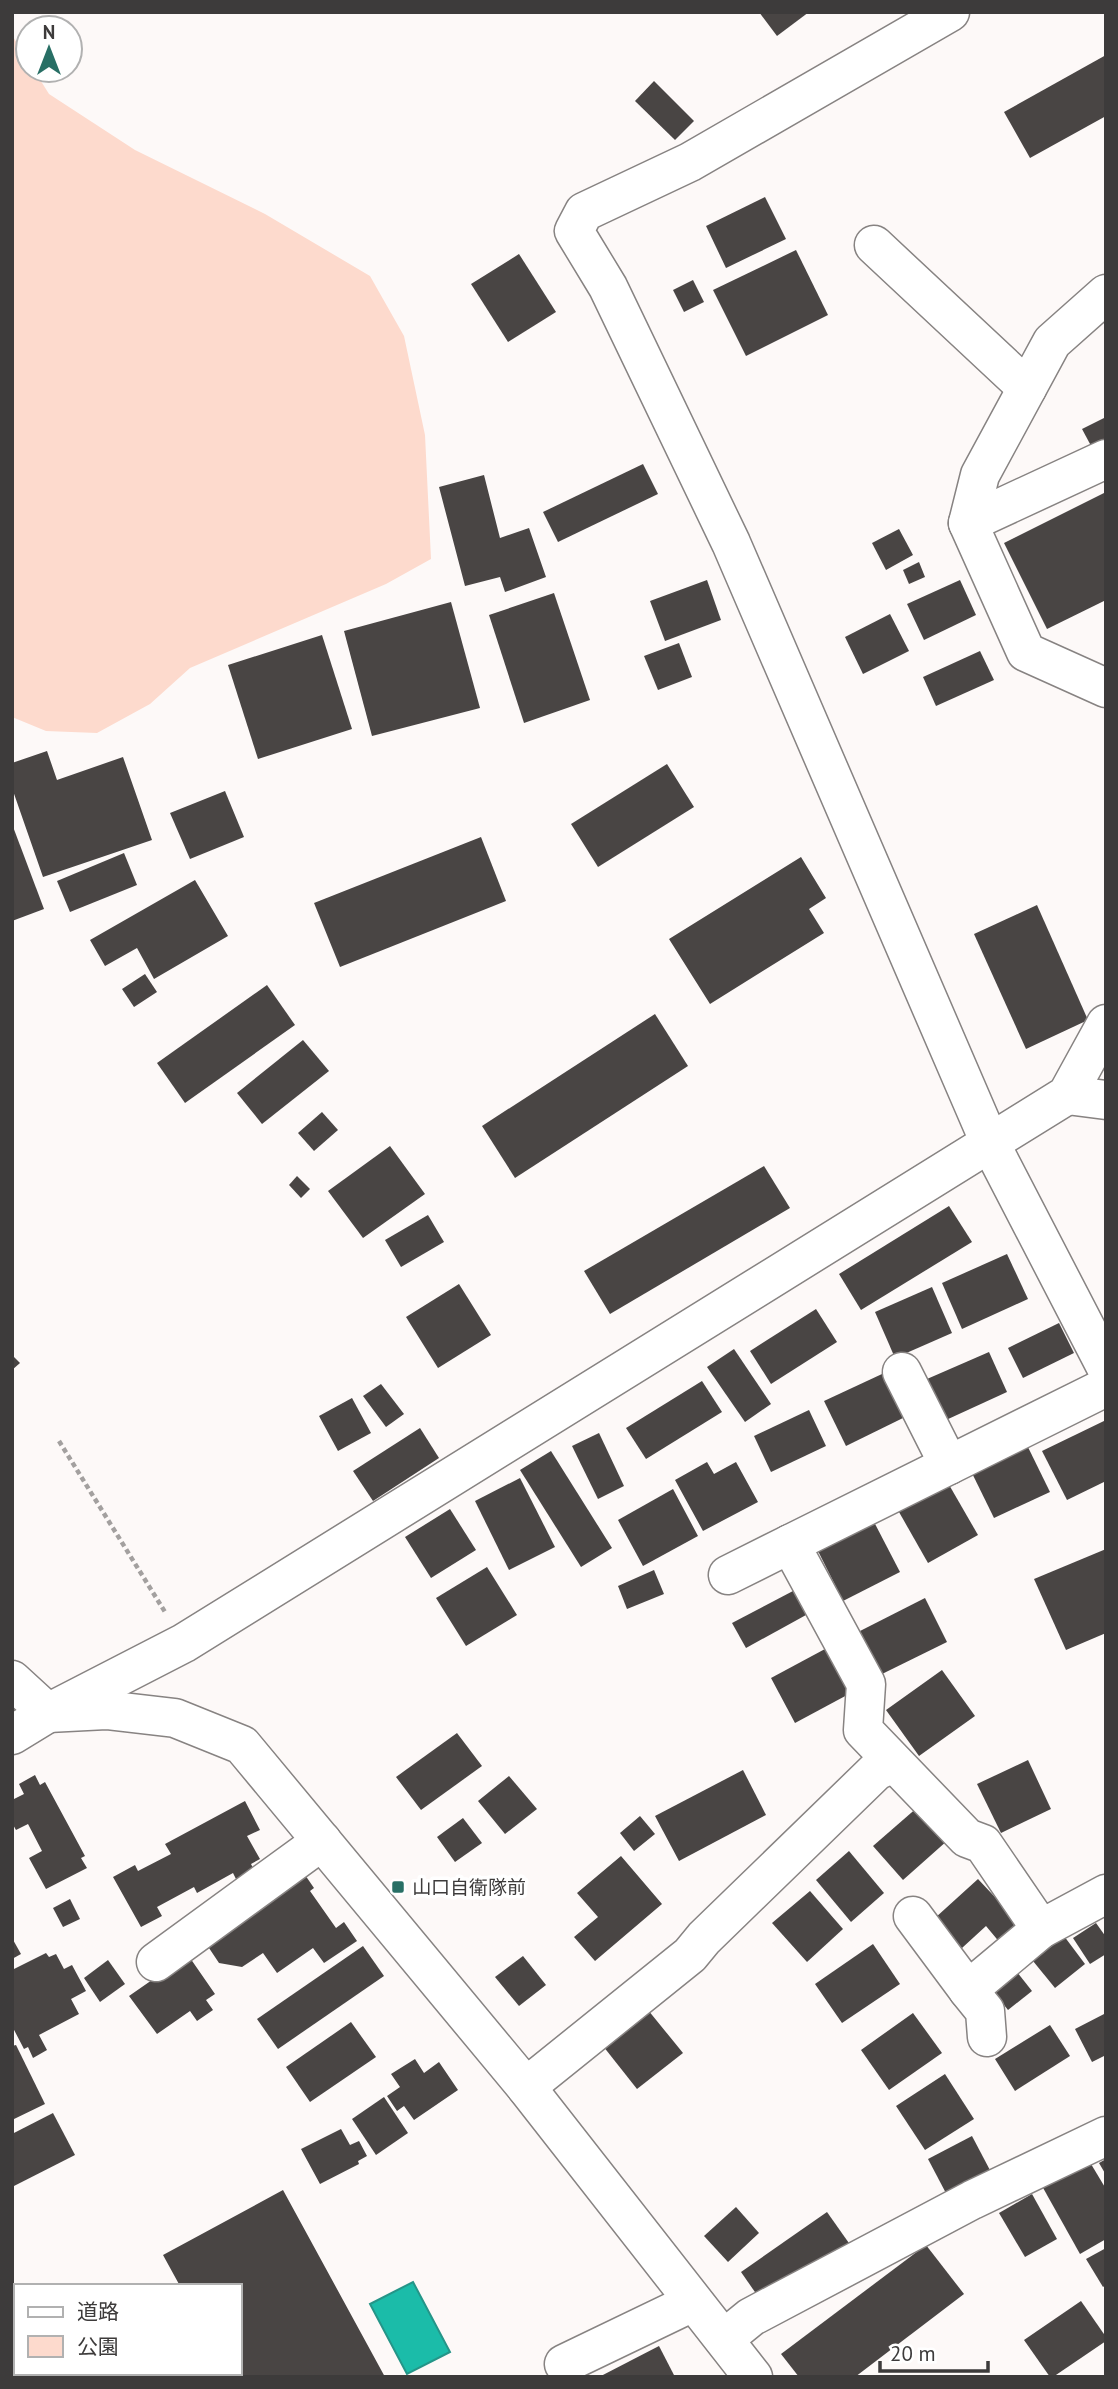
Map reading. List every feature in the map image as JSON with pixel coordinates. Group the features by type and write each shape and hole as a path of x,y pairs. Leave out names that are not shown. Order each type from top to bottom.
{"street":[{"path":"950,12 690,162 584,212 574,231 608,287 731,543 990,1143 1106,1367"},
{"path":"874,245 1027,387"},
{"path":"1106,294 1052,342 980,475 968,523 1026,652 1106,688"},
{"path":"968,523 1106,459"},
{"path":"12,1735 48,1713 184,1643 1067,1094 1106,1024"},
{"path":"1067,1094 1106,1100"},
{"path":"902,1372 949,1465"},
{"path":"728,1575 1106,1387"},
{"path":"790,1544 866,1684 863,1730 967,1838 983,1844 1041,1929"},
{"path":"12,1680 48,1713 106,1710 175,1718 242,1745 526,2087 753,2377"},
{"path":"526,2087 691,1955 704,1938 876,1771 893,1763"},
{"path":"156,1962 322,1841"},
{"path":"968,1990 1041,1929 1106,1894"},
{"path":"913,1916 985,2011 987,2037"},
{"path":"724,2339 751,2317 972,2200 1106,2136"},
{"path":"564,2364 694,2302"}],"path":[{"path":"59,1441 184,1643"}],"green space":[{"path":"12,35 14,84 43,84 49,94 135,150 265,214 370,276 404,336 425,435 431,559 386,584 190,668 150,704 97,733 46,731 12,717"}],"shaded area":[{"path":"413,2282 450,2352 407,2374 370,2304"}],"building":[{"path":"759,12 809,12 777,36"},
{"path":"1106,55 1106,116 1030,158 1004,112"},
{"path":"654,81 694,121 675,140 635,101"},
{"path":"765,197 786,239 726,268 706,226"},
{"path":"796,250 828,315 746,356 713,290"},
{"path":"519,254 556,312 508,342 471,284"},
{"path":"693,280 704,302 684,312 673,290"},
{"path":"1106,417 1106,452 1097,457 1082,429"},
{"path":"643,464 658,494 558,542 543,512"},
{"path":"484,475 500,538 529,528 546,577 505,592 500,577 465,586 439,487"},
{"path":"1106,492 1106,600 1047,629 1004,543"},
{"path":"899,529 913,555 886,570 872,543"},
{"path":"919,562 925,577 909,584 903,570"},
{"path":"707,580 721,620 665,641 650,601"},
{"path":"960,580 976,615 924,640 907,604"},
{"path":"554,593 590,700 524,723 489,615"},
{"path":"451,602 480,708 372,736 344,631"},
{"path":"890,614 909,651 863,674 845,637"},
{"path":"322,635 352,729 258,759 228,665"},
{"path":"679,643 692,677 658,690 644,656"},
{"path":"980,651 994,680 936,706 923,677"},
{"path":"47,751 57,780 123,757 152,840 43,877 12,788 12,763"},
{"path":"667,764 694,807 598,867 571,824"},
{"path":"225,791 244,837 190,859 170,813"},
{"path":"12,824 44,909 12,921"},
{"path":"481,837 506,901 340,967 314,903"},
{"path":"124,853 137,885 70,912 57,881"},
{"path":"801,857 826,898 809,909 824,933 710,1004 669,939"},
{"path":"195,880 228,936 154,979 137,948 105,966 90,940"},
{"path":"1037,905 1088,1020 1026,1049 974,934"},
{"path":"145,974 157,992 134,1007 122,989"},
{"path":"267,985 295,1025 185,1103 157,1063"},
{"path":"655,1014 688,1066 515,1178 482,1126"},
{"path":"303,1040 329,1071 262,1124 237,1093"},
{"path":"322,1112 338,1130 314,1151 298,1133"},
{"path":"390,1146 425,1194 363,1238 328,1191"},
{"path":"764,1166 790,1208 610,1314 584,1271"},
{"path":"297,1176 310,1189 301,1198 289,1185"},
{"path":"949,1206 972,1242 861,1310 839,1274"},
{"path":"428,1215 444,1242 401,1267 385,1240"},
{"path":"1007,1254 1028,1299 962,1329 942,1283"},
{"path":"459,1284 491,1335 438,1368 406,1317"},
{"path":"932,1287 952,1333 895,1358 875,1312"},
{"path":"816,1309 837,1342 771,1384 750,1351"},
{"path":"1059,1323 1074,1353 1023,1378 1008,1348"},
{"path":"734,1349 771,1404 745,1422 707,1367"},
{"path":"989,1352 1007,1392 946,1420 927,1379"},
{"path":"12,1355 20,1363 12,1370"},
{"path":"882,1374 903,1418 846,1446 824,1401"},
{"path":"702,1381 722,1412 646,1459 626,1428"},
{"path":"381,1384 404,1414 386,1427 363,1396"},
{"path":"352,1398 371,1433 338,1451 319,1416"},
{"path":"809,1410 826,1446 771,1472 754,1436"},
{"path":"1106,1420 1106,1481 1067,1500 1042,1451"},
{"path":"420,1428 439,1458 373,1501 353,1471"},
{"path":"599,1433 624,1486 598,1499 572,1446"},
{"path":"1024,1439 1050,1492 994,1518 968,1465"},
{"path":"551,1451 612,1548 581,1567 520,1470"},
{"path":"707,1462 714,1474 736,1462 758,1502 703,1531 675,1480"},
{"path":"520,1478 555,1547 509,1570 475,1501"},
{"path":"948,1483 978,1535 928,1563 899,1512"},
{"path":"673,1489 698,1536 643,1566 618,1520"},
{"path":"450,1509 476,1550 431,1578 405,1537"},
{"path":"873,1520 900,1572 843,1601 817,1549"},
{"path":"1106,1549 1106,1633 1066,1650 1034,1579"},
{"path":"487,1567 517,1615 466,1646 436,1598"},
{"path":"654,1570 664,1594 627,1609 618,1586"},
{"path":"793,1591 806,1615 746,1648 732,1623"},
{"path":"925,1598 947,1642 882,1674 860,1631"},
{"path":"825,1649 849,1694 795,1723 771,1678"},
{"path":"942,1670 975,1716 919,1756 886,1710"},
{"path":"457,1733 482,1766 421,1810 396,1777"},
{"path":"1028,1760 1051,1809 1001,1833 977,1784"},
{"path":"743,1770 766,1815 679,1861 655,1816"},
{"path":"35,1775 40,1785 45,1782 85,1856 81,1858 87,1868 46,1889 29,1858 42,1851 28,1824 16,1830 12,1823 12,1800 24,1794 19,1784"},
{"path":"509,1776 537,1809 505,1834 478,1801"},
{"path":"245,1801 260,1830 247,1836 260,1859 251,1864 257,1876 239,1885 233,1873 197,1893 194,1887 157,1907 162,1916 141,1927 113,1877 135,1865 138,1871 171,1854 165,1844"},
{"path":"919,1806 948,1840 903,1880 873,1846"},
{"path":"640,1816 655,1834 634,1851 620,1833"},
{"path":"463,1818 482,1843 455,1862 437,1837"},
{"path":"849,1851 884,1893 851,1922 816,1880"},
{"path":"621,1856 662,1904 595,1961 574,1937 598,1917 577,1893"},
{"path":"303,1872 314,1888 310,1891 336,1928 344,1922 357,1941 324,1963 313,1948 277,1973 263,1953 242,1967 219,1963 207,1945"},
{"path":"978,1879 1021,1925 1001,1944 986,1926 962,1948 935,1918"},
{"path":"810,1891 843,1929 807,1962 772,1923"},
{"path":"70,1899 80,1919 63,1927 53,1908"},
{"path":"1096,1923 1106,1937 1106,1954 1090,1964 1073,1938"},
{"path":"1064,1936 1085,1964 1055,1988 1033,1961"},
{"path":"12,1938 21,1954 12,1959"},
{"path":"873,1944 900,1984 842,2023 815,1984"},
{"path":"363,1946 384,1976 278,2049 257,2019"},
{"path":"46,1953 49,1957 56,1954 64,1969 72,1965 86,1991 71,1999 79,2014 39,2035 47,2050 33,2058 28,2047 24,2049 12,2026 12,1970"},
{"path":"188,1955 215,1994 206,2000 213,2010 197,2021 190,2011 157,2034 129,1996"},
{"path":"523,1956 546,1985 519,2006 495,1977"},
{"path":"108,1960 125,1984 100,2002 84,1978"},
{"path":"1013,1967 1032,1991 1008,2010 990,1987"},
{"path":"648,2010 683,2053 637,2089 603,2046"},
{"path":"913,2013 942,2053 889,2090 861,2050"},
{"path":"1106,2013 1106,2055 1092,2062 1075,2029"},
{"path":"351,2022 376,2057 310,2102 286,2067"},
{"path":"1050,2025 1070,2056 1015,2091 995,2059"},
{"path":"16,2045 45,2104 12,2120 12,2046"},
{"path":"415,2059 424,2073 439,2062 458,2090 414,2120 404,2106 397,2111 387,2096 400,2087 391,2074"},
{"path":"945,2074 974,2119 925,2150 896,2106"},
{"path":"384,2097 408,2133 376,2155 352,2119"},
{"path":"53,2113 75,2155 12,2187 12,2134"},
{"path":"341,2129 350,2145 359,2141 367,2156 358,2161 359,2164 320,2184 301,2149"},
{"path":"972,2136 992,2174 948,2197 928,2159"},
{"path":"1088,2159 1106,2189 1106,2239 1080,2254 1042,2186"},
{"path":"1106,2159 1106,2175 1099,2163"},
{"path":"283,2190 385,2377 230,2377 229,2375 242,2375 242,2284 179,2284 163,2255"},
{"path":"1032,2194 1057,2239 1025,2257 999,2213"},
{"path":"736,2207 759,2233 728,2262 704,2236"},
{"path":"827,2212 851,2246 764,2305 741,2272"},
{"path":"926,2245 964,2294 855,2377 799,2377 781,2354"},
{"path":"1106,2248 1106,2285 1103,2287 1086,2259"},
{"path":"1081,2301 1106,2337 1106,2341 1050,2377 1024,2340"},
{"path":"659,2346 675,2377 599,2377"}],"place":[{"name":"山口自衛隊前","path":"398,1887"}]}
